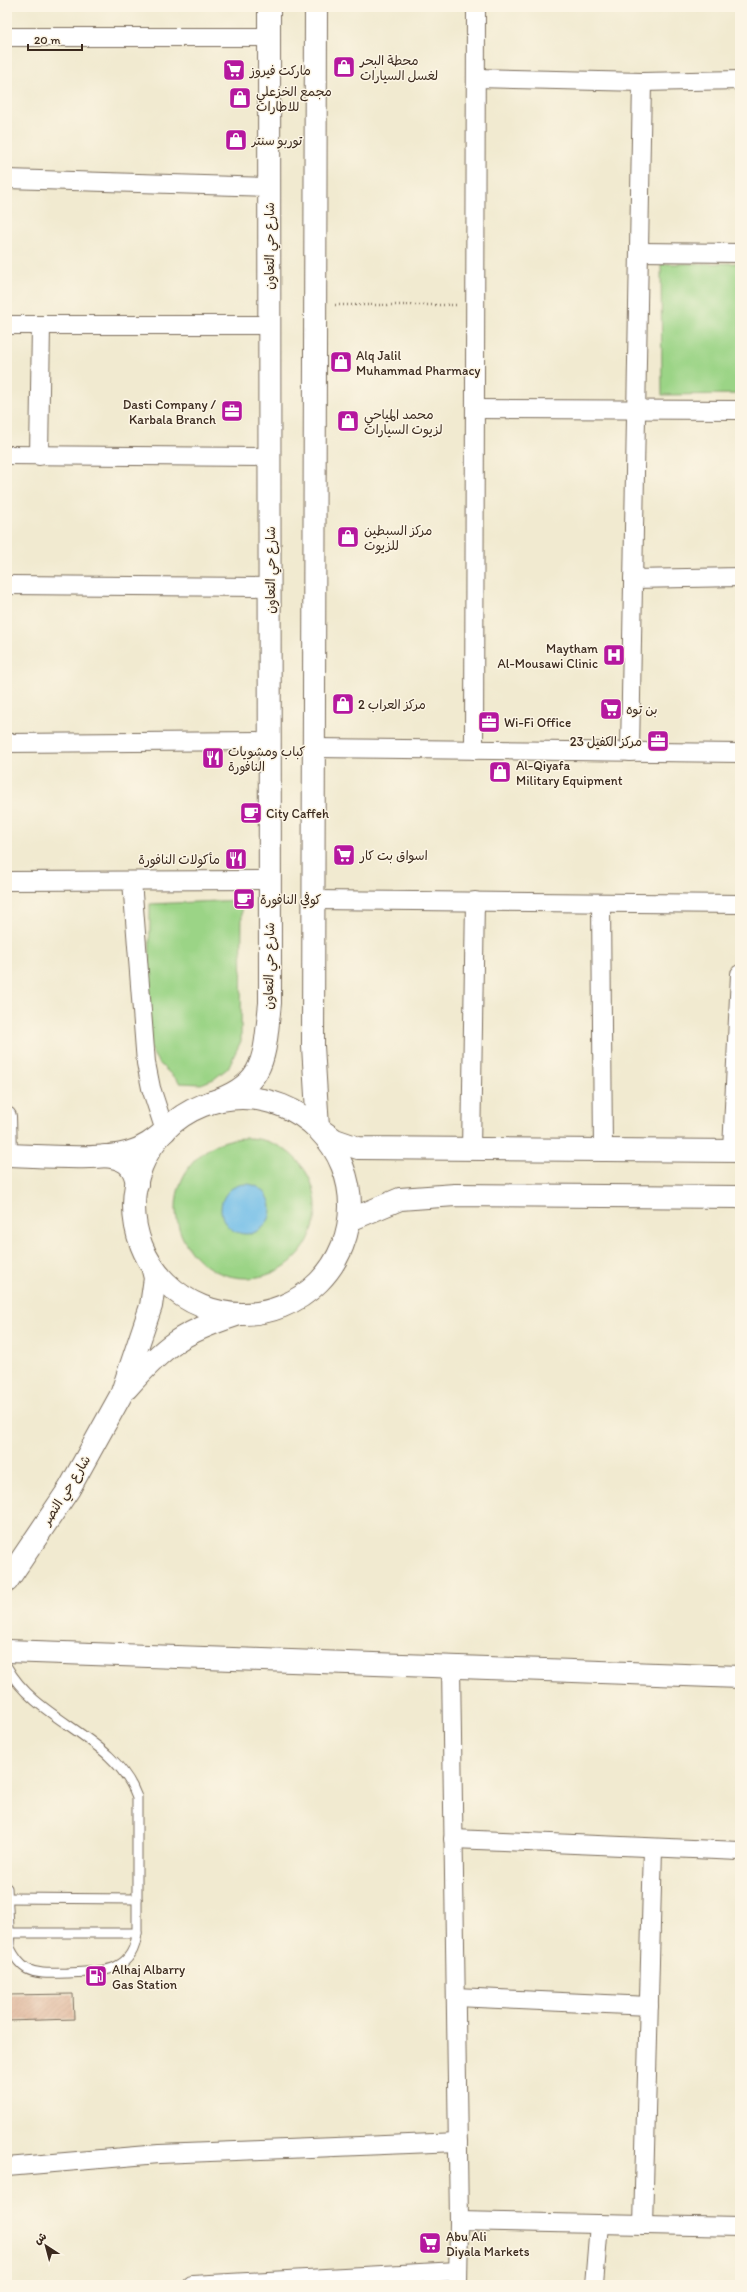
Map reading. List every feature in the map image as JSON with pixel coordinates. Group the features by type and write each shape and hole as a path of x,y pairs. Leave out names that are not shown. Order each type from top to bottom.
{"main road":[{"name":"شارع حي التعاون","path":"209,1103 230,1097 247,1086 254,1078 264,1051 270,1003 269,7"},
{"path":"121,1395 167,1346 200,1327 239,1314 265,1311 290,1303 312,1288 334,1263 343,1245 350,1220 350,1200 343,1167 331,1143 318,1128 313,1046 316,7"},
{"path":"7,1156 104,1155 130,1152 140,1148 185,1115 209,1103 232,1098 255,1099 278,1104 299,1114 335,1140 358,1148 736,1151"},
{"path":"121,1395 151,1306 154,1278 152,1266 137,1233 134,1215 137,1184 144,1161 165,1131"},
{"path":"104,1155 124,1160 133,1169 137,1184"},
{"path":"350,1220 400,1200 455,1195 740,1197"},
{"path":"152,1266 175,1291 190,1301 222,1312 239,1314"},
{"name":"شارع حي النصر","path":"7,1581 69,1489 121,1395"},
{"path":"7,1651 740,1677"}],"street":[{"path":"474,750 476,7"},
{"path":"7,36 269,36"},
{"path":"477,78 642,82 740,80"},
{"path":"630,752 642,82"},
{"path":"7,178 270,187"},
{"path":"639,252 740,253"},
{"path":"7,325 269,324"},
{"path":"40,456 41,325"},
{"path":"476,410 740,410"},
{"path":"7,455 270,457"},
{"path":"633,579 740,577"},
{"path":"7,585 270,587"},
{"path":"7,743 270,741"},
{"path":"314,748 740,753"},
{"path":"7,881 270,880"},
{"path":"132,881 146,1063 150,1088 165,1131"},
{"path":"313,900 740,904"},
{"path":"471,1150 475,901"},
{"path":"601,903 603,1150"},
{"path":"736,1151 740,974"},
{"path":"7,1116 7,1156"},
{"path":"192,2285 458,2278 459,2221 451,1667"},
{"path":"453,1839 740,1851"},
{"path":"643,2225 653,1848"},
{"path":"456,1997 649,2006"},
{"path":"7,2167 159,2154 458,2142"},
{"path":"459,2221 740,2227"},
{"path":"594,2285 599,2224"}],"lane":[{"path":"7,1667 23,1690 44,1708 99,1748 132,1782 137,1797 137,1933 135,1947 130,1956 116,1968 107,1971 45,1973 27,1969 20,1963 10,1948 8,1933 7,1888"},
{"path":"7,1898 137,1898"},
{"path":"8,1933 137,1933"}],"path":[{"path":"315,305 476,305"}],"green space":[{"path":"740,263 740,394 662,395 661,264"},
{"path":"242,900 241,1041 228,1068 214,1079 201,1084 180,1083 158,1062 149,1047 150,904"},
{"path":"253,1138 273,1143 296,1158 311,1181 315,1194 315,1222 311,1235 296,1258 273,1273 260,1277 239,1278 219,1273 196,1258 181,1235 177,1222 176,1201 181,1181 196,1158 219,1143 232,1139"}],"water":[{"path":"246,1184 255,1186 266,1195 271,1209 269,1218 260,1229 246,1234 237,1232 226,1223 221,1209 223,1200 232,1189"}],"building":[{"path":"73,1994 74,2019 7,2021 7,1995"}],"place":[{"name":"محطة البحر لغسل السيارات","path":"344,67"},
{"name":"ماركت فيروز","path":"234,70"},
{"name":"مجمع الخزعلي للاطارات","path":"240,98"},
{"name":"توربو سنتر","path":"236,140"},
{"name":"Alq Jalil Muhammad Pharmacy","path":"341,362"},
{"name":"Dasti Company / Karbala Branch","path":"232,411"},
{"name":"محمد المياحي لزيوت السيارات","path":"348,421"},
{"name":"مركز السبطين للزيوت","path":"348,537"},
{"name":"Maytham Al-Mousawi Clinic","path":"614,655"},
{"name":"مركز العراب 2","path":"343,704"},
{"name":"بن توه","path":"611,709"},
{"name":"Wi-Fi Office","path":"489,722"},
{"name":"مركز الكفيل 23","path":"658,741"},
{"name":"كباب ومشويات النافورة","path":"213,758"},
{"name":"Al-Qiyafa Military Equipment","path":"500,772"},
{"name":"City Caffeh","path":"251,813"},
{"name":"اسواق بت كار","path":"344,855"},
{"name":"مأكولات النافورة","path":"236,859"},
{"name":"كوفي النافورة","path":"244,899"},
{"name":"Alhaj Albarry Gas Station","path":"96,1976"},
{"name":"Abu Ali Diyala Markets","path":"430,2243"}]}
